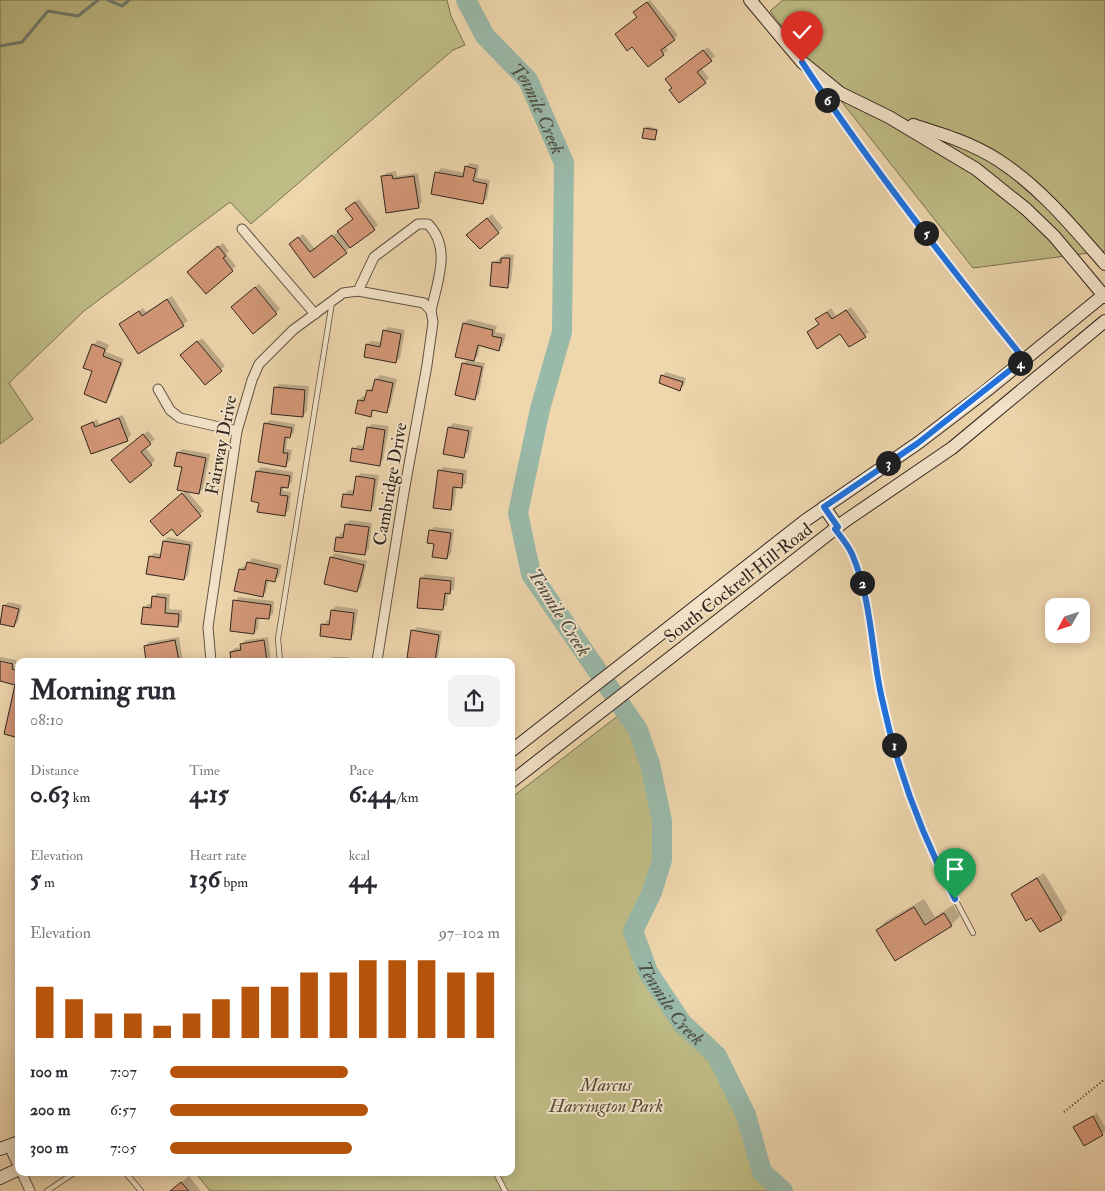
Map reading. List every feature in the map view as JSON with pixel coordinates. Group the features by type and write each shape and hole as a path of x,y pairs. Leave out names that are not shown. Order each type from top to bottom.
{"main road":[{"path":"750,0 802,62 840,93 889,117 976,169 1026,209 1054,236 1105,295"},
{"path":"889,117 951,137 997,159 1028,183 1064,216 1105,264"},
{"name":"South Cockrell Hill Road","path":"515,748 824,507 918,443 1105,295"},
{"name":"South Cockrell Hill Road","path":"515,779 836,528 952,448 1105,321"},
{"path":"824,507 836,528"},
{"path":"0,1178 15,1171"}],"street":[{"name":"Cambridge Drive","path":"358,291 374,257 418,224 428,224 437,233 442,258 431,311 433,322 428,366 404,492 377,658"},
{"path":"242,229 315,314 343,293 358,291 414,300 424,303 431,311"},
{"name":"Fairway Drive","path":"211,658 208,627 236,431 259,364 293,330 315,314"},
{"path":"158,389 170,410 180,418 236,431"},
{"path":"9,1145 15,1159"},
{"path":"22,1176 30,1191"}],"lane":[{"path":"280,658 278,639 332,300"},
{"path":"836,528 851,552 863,584 882,699 900,768 937,865 973,933"},
{"path":"47,1191 70,1176"},
{"path":"128,1176 141,1191"},
{"path":"498,1176 505,1191"}],"path":[{"path":"820,90 980,305 1024,359"},
{"path":"1064,1112 1105,1079"}],"green space":[{"path":"0,0 447,0 451,16 465,45 453,50 251,224 230,202 84,311 9,383 33,419 0,444"},
{"path":"783,0 1105,0 1105,251 973,268 770,11"},
{"name":"Marcus Harrington Park","path":"619,715 633,737 657,821 658,857 647,887 627,930 642,974 675,1030 711,1061 738,1119 758,1175 776,1191 210,1191 198,1176 515,1176 515,795"}],"building":[{"path":"647,2 675,40 661,50 664,55 648,67 632,47 627,51 615,34 637,17 633,12"},
{"path":"703,50 712,61 697,72 706,83 679,103 669,90 672,88 665,79"},
{"path":"644,128 657,130 655,140 642,138"},
{"path":"465,166 476,169 473,181 487,184 483,204 431,194 435,172 463,177"},
{"path":"392,175 393,179 414,176 419,208 386,213 381,176"},
{"path":"355,202 375,230 350,248 337,231 353,219 345,209"},
{"path":"487,218 499,233 480,249 466,235"},
{"path":"332,235 347,253 314,278 289,244 298,237 310,252"},
{"path":"218,246 226,256 223,258 233,271 206,294 187,272"},
{"path":"501,258 510,258 508,288 490,286 492,262 501,263"},
{"path":"255,287 277,314 253,334 231,307"},
{"path":"167,299 184,326 138,354 119,324 139,311 142,316"},
{"path":"846,310 866,337 849,347 840,334 817,349 807,332 819,324 815,319 827,312 832,319"},
{"path":"463,323 493,330 492,336 502,338 499,351 478,345 474,361 455,357"},
{"path":"383,330 401,334 396,363 364,357 366,344 380,347"},
{"path":"197,341 222,371 205,385 180,355"},
{"path":"92,344 105,349 103,356 121,363 106,403 84,394 92,371 83,368"},
{"path":"462,363 482,367 475,400 455,395"},
{"path":"661,375 683,382 680,391 659,383"},
{"path":"375,379 393,383 387,413 372,410 371,417 355,413 358,400 364,401 367,390 372,391"},
{"path":"274,387 305,390 303,417 271,414"},
{"path":"119,418 128,441 91,454 81,427 93,422 95,427"},
{"path":"264,423 292,428 290,438 285,437 283,453 288,453 286,467 258,462"},
{"path":"367,427 385,430 380,466 350,461 352,448 363,450"},
{"path":"448,427 469,431 464,458 443,454"},
{"path":"143,434 151,444 141,452 152,465 130,483 111,460"},
{"path":"177,452 206,458 199,494 177,490 182,467 174,466"},
{"path":"438,470 463,474 462,488 453,487 451,510 433,508"},
{"path":"256,471 290,476 288,488 281,487 280,495 288,496 285,516 257,512 259,503 251,501"},
{"path":"356,476 375,479 371,511 341,507 343,494 353,495"},
{"path":"182,493 201,516 177,536 172,529 163,536 150,521"},
{"path":"345,524 369,527 365,555 334,551 336,537 343,538"},
{"path":"429,530 451,533 447,559 432,557 434,544 427,543"},
{"path":"163,541 190,545 184,580 146,574 149,556 160,558"},
{"path":"330,557 364,565 357,592 324,584"},
{"path":"247,562 278,569 275,582 266,580 263,597 234,591 239,569 245,570"},
{"path":"420,578 451,581 450,594 445,593 443,610 417,608"},
{"path":"152,596 166,598 165,613 179,614 178,627 141,624 143,607 151,608"},
{"path":"233,600 271,605 269,619 256,618 254,634 230,631"},
{"path":"3,605 19,609 14,627 0,624"},
{"path":"331,610 354,613 351,640 320,636 321,624 329,625"},
{"path":"411,630 439,635 435,658 407,658"},
{"path":"175,640 178,658 146,658 144,646"},
{"path":"264,640 267,658 231,658 230,652 241,650 240,644"},
{"path":"0,661 13,664 15,685 0,681"},
{"path":"15,685 15,737 4,734"},
{"path":"1037,878 1062,920 1040,932 1031,918 1026,921 1011,894"},
{"path":"914,907 925,925 944,913 952,926 895,961 876,930"},
{"path":"1093,1116 1103,1135 1084,1146 1073,1127"},
{"path":"181,1182 189,1191 170,1191"}],"waterway":[{"path":"0,46 22,42 48,11 78,16 98,0"},
{"path":"108,0 122,6 129,0"},
{"name":"Tenmile Creek","path":"466,0 485,36 528,80 564,163 562,332 540,409 518,513 531,574 638,730 650,764 662,821 662,860 652,892 633,931 648,972 682,1023 717,1056 746,1115 762,1172 783,1191"}],"route":[{"path":"802,62 830,104 980,305 1024,359 918,443 824,507 838,527 835,529 851,552 863,584 882,699 900,768 937,865 955,899"}]}
